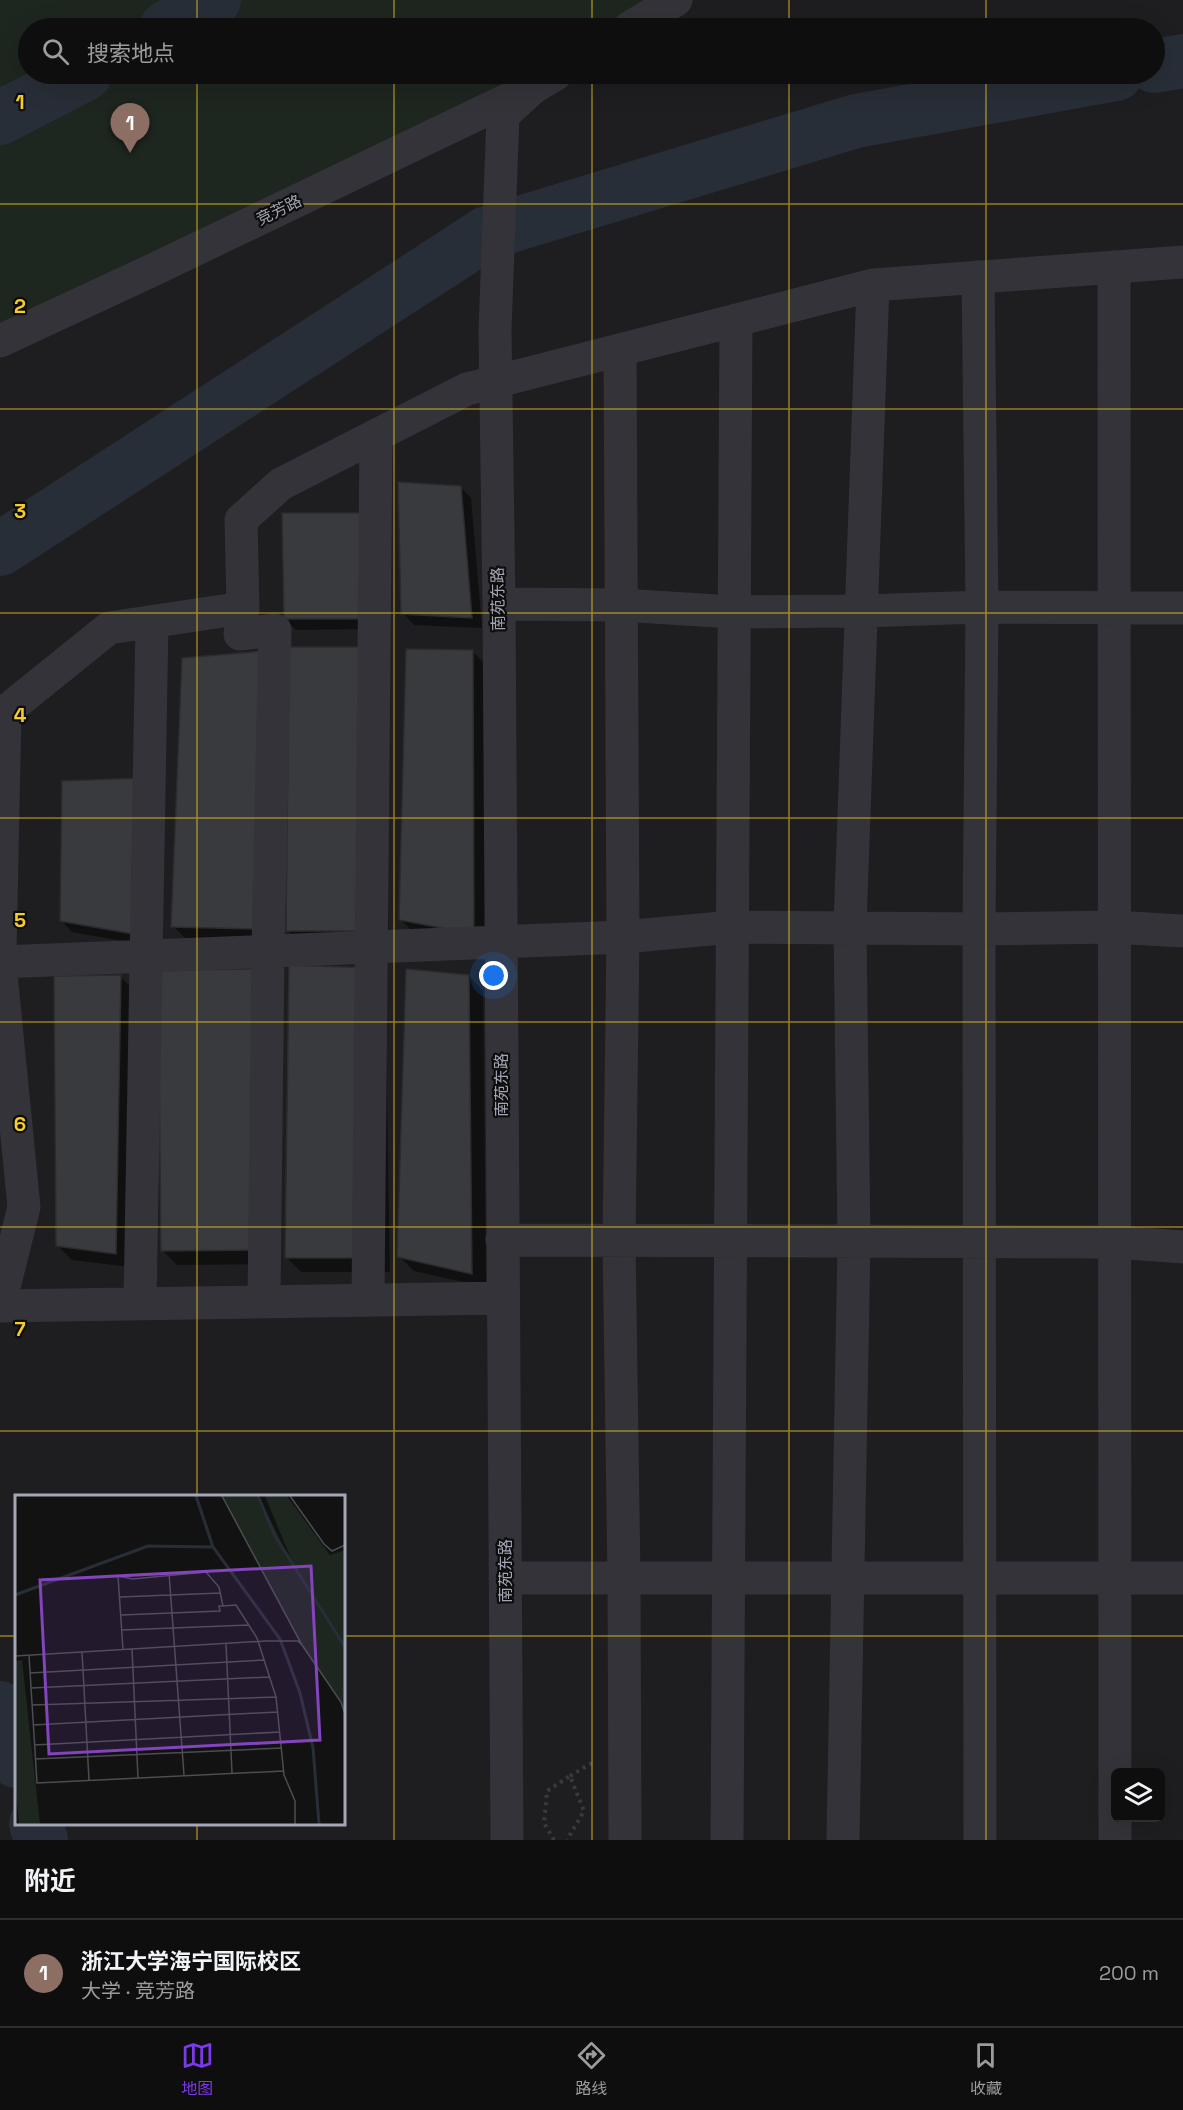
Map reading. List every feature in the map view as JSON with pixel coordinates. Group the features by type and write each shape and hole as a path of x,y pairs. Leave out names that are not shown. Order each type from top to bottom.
{"street":[{"path":"646,18 676,0"},
{"name":"竞芳路","path":"0,341 181,257 537,84"},
{"name":"南苑东路","path":"507,1840 499,604 495,330 503,115 540,84"},
{"path":"264,1302 275,630 240,634 243,608 242,520 280,484 467,389 873,285 1183,262"},
{"path":"1114,267 1114,1840"},
{"path":"978,277 982,608 979,929 980,1840"},
{"path":"843,1840 855,1242 850,926 873,285"},
{"path":"727,1840 736,320"},
{"path":"620,350 623,937 619,1240 625,1840"},
{"path":"368,1300 376,436"},
{"path":"499,604 621,605 734,612 1183,608"},
{"path":"0,953 5,712 109,628 243,608"},
{"path":"140,1304 152,622"},
{"path":"502,1298 0,1305 24,1207 0,963 623,937 732,927 850,926 979,929 1114,927 1183,931"},
{"path":"502,1240 1115,1242 1183,1247"},
{"path":"505,1578 1183,1578"}],"path":[{"path":"554,1840 544,1822 547,1791 570,1776 584,1811 567,1840"}],"shaded area":[{"path":"0,0 1183,0 1183,1840 0,1840"},
{"path":"0,0 209,0 178,18 18,18 18,84 535,84 0,341 0,118 59,87 0,107"},
{"path":"214,0 676,0 646,18 183,18"}],"building":[{"path":"398,482 461,486 472,618 401,614"},
{"path":"282,513 360,513 362,619 284,619"},
{"path":"289,647 367,647 375,931 286,931"},
{"path":"406,649 473,650 474,934 399,920"},
{"path":"264,651 256,929 171,927 182,658"},
{"path":"142,778 134,934 60,921 62,781"},
{"path":"289,965 371,968 376,1258 285,1258"},
{"path":"264,969 258,1250 161,1251 158,970"},
{"path":"406,969 469,975 472,1274 397,1257"},
{"path":"121,975 116,1254 56,1246 54,976"}],"waterway":[{"path":"183,18 214,0"},
{"path":"1165,64 1183,61"},
{"path":"0,118 66,84"},
{"path":"0,549 487,233 856,121 1061,84"},
{"path":"0,1708 15,1758"},
{"path":"36,1825 41,1840"}],"place":[{"name":"浙江大学海宁国际校区","path":"130,153"}]}
